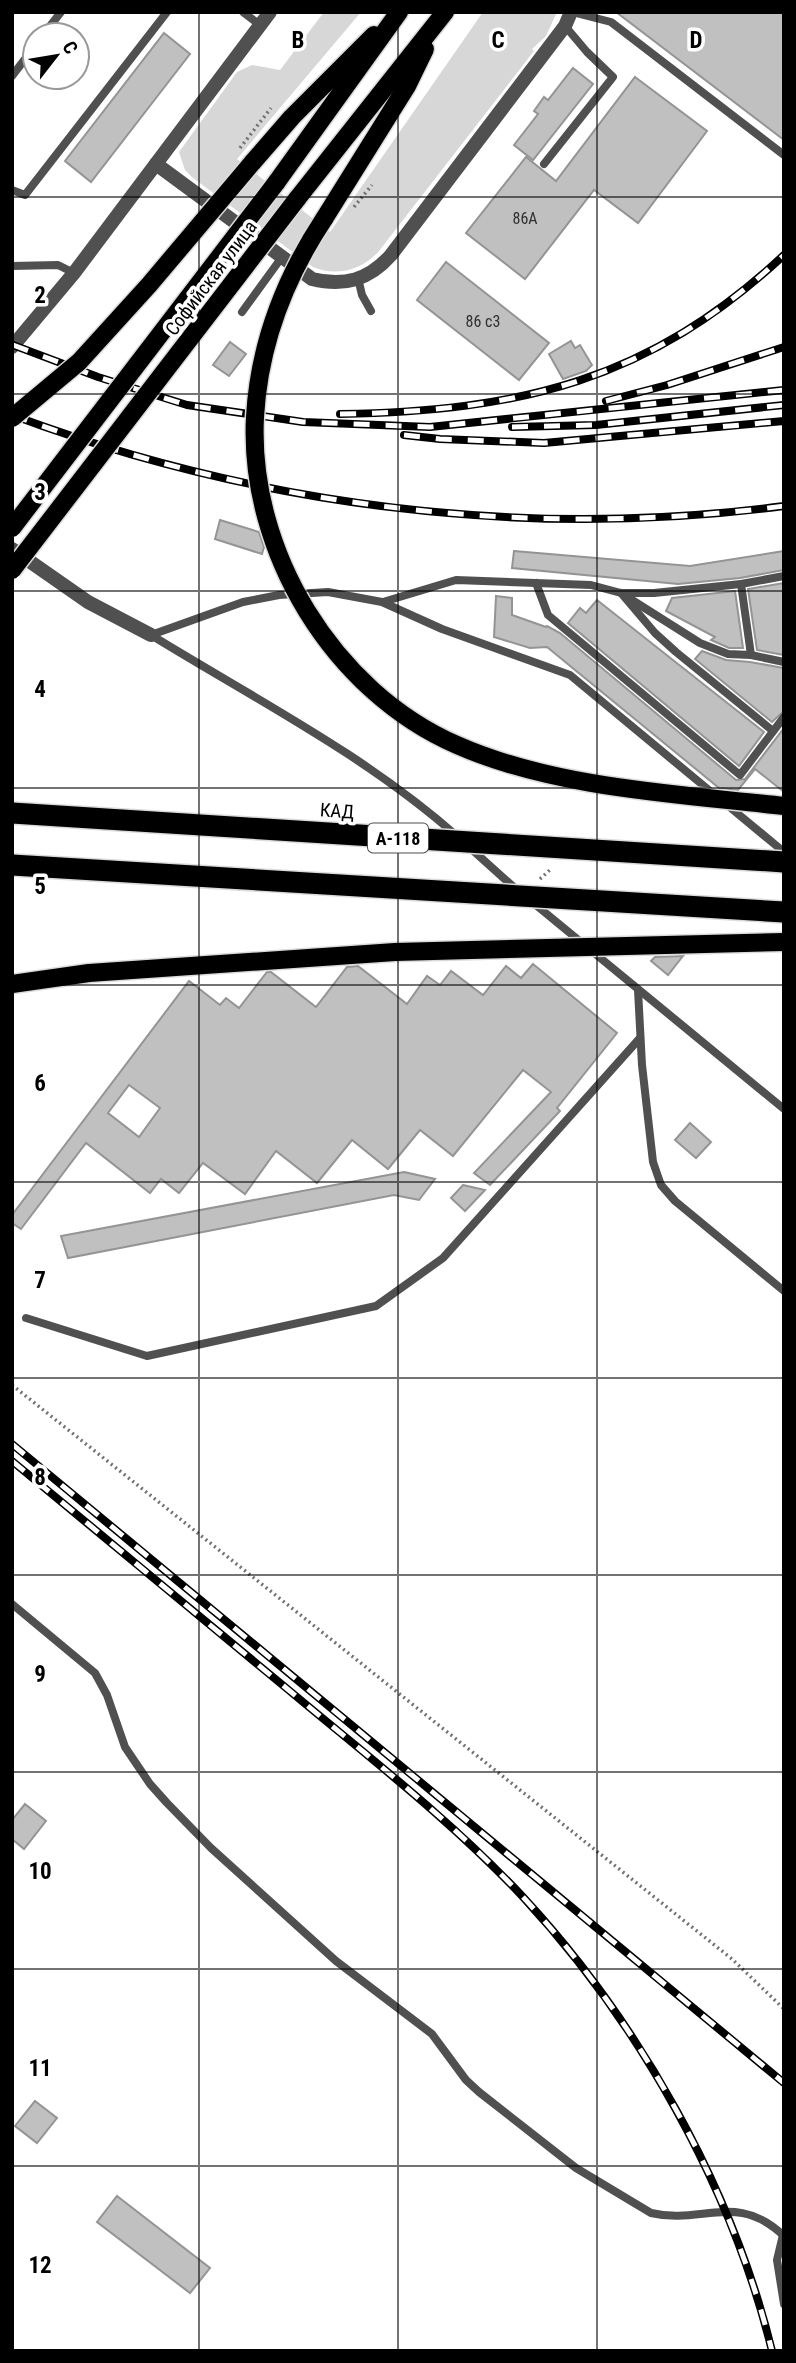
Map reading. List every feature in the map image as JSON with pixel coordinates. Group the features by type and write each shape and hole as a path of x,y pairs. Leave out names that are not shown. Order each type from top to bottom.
{"highway":[{"name":"КАД","path":"12,813 784,862"},
{"path":"12,865 784,912"}],"main road":[{"path":"12,418 79,362 149,285 292,117 398,12"},
{"name":"Софийская улица","path":"12,528 276,183 398,12"},
{"path":"441,18 407,86 290,277 272,325 262,366 255,417 256,470 264,511 280,559 304,608 332,648 361,680 406,717 454,744 505,765 608,785 784,806"},
{"name":"Софийская улица","path":"12,570 297,199 441,18"},
{"path":"12,984 89,972 395,952 784,942"}],"street":[{"path":"12,346 74,272 270,12"},
{"path":"156,164 312,279 333,284 358,278 379,269 391,255 570,17"},
{"path":"12,549 88,602 151,635"}],"lane":[{"path":"12,190 25,195 167,12"},
{"path":"243,12 260,25"},
{"path":"570,17 611,22 784,155"},
{"path":"544,164 613,77 587,52 570,17"},
{"path":"242,312 282,257"},
{"path":"12,266 58,264 74,272"},
{"path":"358,278 362,295 371,312"},
{"path":"621,593 654,593 741,584 784,576"},
{"path":"382,602 456,580 591,584 621,593 700,643 728,654 751,655 784,662"},
{"path":"536,583 548,615 740,775 784,717"},
{"path":"741,584 751,655"},
{"path":"151,635 243,602 279,595 328,592 382,602 442,629 570,675 784,852"},
{"path":"621,593 655,633 773,731"},
{"path":"151,635 363,764 422,805 524,896 784,1109"},
{"path":"638,990 640,1038 653,1162 661,1185 676,1201 784,1291"},
{"path":"26,1318 147,1356 376,1306 443,1258 640,1038"},
{"path":"12,1604 95,1673 102,1683 125,1747 150,1784 167,1803 211,1848 336,1961 432,2034 466,2080 479,2092 576,2168 651,2213 663,2216 732,2211 763,2219 783,2235 778,2260 784,2304"}],"path":[{"path":"240,148 271,108"},
{"path":"12,1143 12,1169"},
{"path":"12,1385 732,1959 784,2009"}],"shaded area":[{"path":"324,12 361,12 237,159 330,232 483,12 557,12 546,36 532,49 534,51 379,251 365,263 340,271 313,267 193,178 185,170 179,152 237,72 252,65 280,70"}],"building":[{"path":"616,12 784,12 784,140"},
{"path":"164,33 190,54 91,182 65,161"},
{"path":"573,68 593,84 533,160 514,145 538,114 534,111 544,97 548,100"},
{"path":"635,77 707,131 638,223 594,190 525,279 466,233 526,157 556,181"},
{"path":"446,262 549,343 519,380 417,300"},
{"path":"571,341 575,348 580,345 592,365 586,371 563,379 549,354"},
{"path":"230,342 246,354 229,376 213,365"},
{"path":"220,520 259,532 264,547 262,554 215,539"},
{"path":"514,551 690,566 784,551 784,570 740,578 678,584 512,568"},
{"path":"784,583 784,655 757,650 748,589"},
{"path":"735,591 743,648 729,648 711,640 715,637 666,611 672,598"},
{"path":"496,596 512,598 512,615 560,633 736,780 745,779 784,728 784,792 755,769 738,790 719,788 547,647 530,648 494,637"},
{"path":"597,600 764,732 739,766 568,623 580,608 586,613"},
{"path":"702,651 726,660 784,668 784,711 772,722 695,659"},
{"path":"683,956 668,975 651,961 655,957"},
{"path":"533,964 617,1033 557,1108 560,1111 490,1185 474,1173 551,1092 523,1070 453,1156 420,1130 388,1169 352,1140 317,1183 276,1151 245,1194 203,1163 179,1193 161,1179 150,1193 86,1143 21,1229 12,1223 12,1215 189,981 220,1005 226,998 239,1008 267,972 271,972 316,1007 347,967 358,966 407,1004 427,976 440,985 451,971 483,995 506,966 521,978","holes":["129,1085 160,1108 139,1137 108,1113"]},
{"path":"690,1123 711,1142 696,1158 675,1140"},
{"path":"404,1172 435,1179 419,1200 394,1195 68,1258 61,1236"},
{"path":"463,1185 485,1190 465,1211 451,1198"},
{"path":"25,1804 46,1821 24,1849 12,1839 12,1820"},
{"path":"35,2101 57,2118 37,2143 15,2126"},
{"path":"117,2196 210,2268 190,2293 97,2222"}],"railway":[{"path":"340,414 466,406 524,396 579,381 632,360 683,333 734,298 784,255"},
{"path":"13,345 98,377 187,405 303,422 430,427 784,390"},
{"path":"606,401 667,385 784,347"},
{"path":"512,427 596,425 784,405"},
{"path":"12,415 105,446 199,472 295,493 392,507 490,516 588,519 686,516 784,506"},
{"path":"404,435 544,443 784,421"},
{"path":"12,1444 784,2083"},
{"path":"12,1461 377,1763 467,1841 523,1897 565,1945 605,1997 676,2109 732,2228 755,2289 772,2351"}]}
